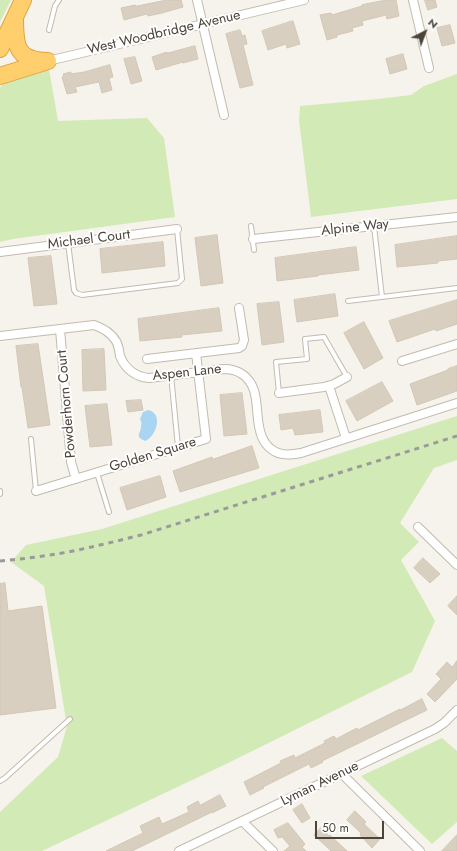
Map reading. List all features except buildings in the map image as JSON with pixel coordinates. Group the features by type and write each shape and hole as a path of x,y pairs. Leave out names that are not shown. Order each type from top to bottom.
{"highway":[{"path":"0,49 24,0"},
{"path":"15,16 16,38 20,51 31,59 48,61"},
{"path":"0,76 48,61"}],"street":[{"path":"197,0 224,115"},
{"name":"West Woodbridge Avenue","path":"48,61 304,0"},
{"path":"413,0 429,68"},
{"name":"Alpine Way","path":"253,239 457,217"},
{"name":"Michael Court","path":"0,252 177,229"},
{"path":"147,359 242,346 244,340 239,308"},
{"name":"Aspen Lane","path":"0,336 89,325 99,326 109,332 116,341 122,360 129,369 138,376 149,378 230,369 240,372 248,379 254,389 260,433 262,437 268,446 277,453 282,454 294,454 457,403"},
{"name":"Powderhorn Court","path":"60,329 71,462 76,479"},
{"path":"402,361 457,344"},
{"path":"196,353 198,372"},
{"name":"Golden Square","path":"36,491 206,439 198,372"},
{"path":"279,393 329,386 347,377"},
{"path":"329,386 346,438"},
{"path":"418,527 457,565"},
{"name":"Lyman Avenue","path":"179,851 440,726 457,710"},
{"path":"341,773 420,851"},
{"path":"242,821 273,851"}],"lane":[{"path":"49,30 55,6 59,0"},
{"path":"374,225 382,297"},
{"path":"251,226 254,250"},
{"path":"68,243 74,290 76,293 82,295 178,283 182,279 177,229"},
{"path":"348,301 457,288"},
{"path":"279,393 276,362 308,359 305,340 324,336 347,377"},
{"path":"171,375 178,447"},
{"path":"31,439 36,491"},
{"path":"97,473 109,512"},
{"path":"0,781 70,719"}],"green space":[{"path":"0,0 11,0 0,22"},
{"path":"49,69 58,121 147,118 164,138 175,217 0,242 0,88 5,80"},
{"path":"457,74 457,199 311,217 299,120 300,106 411,95 424,86"},
{"path":"457,416 457,460 434,468 400,523 419,542 401,560 435,621 412,672 224,765 42,851 0,851 0,812 58,757 67,726 44,586 11,562 26,545 102,529"},
{"path":"442,738 457,751 457,822 432,844 361,776"}],"water":[{"path":"148,410 153,412 156,416 157,425 149,439 145,441 139,436 141,429 140,419 143,412"}],"railway":[{"path":"0,561 68,552 141,535 457,436"}]}
